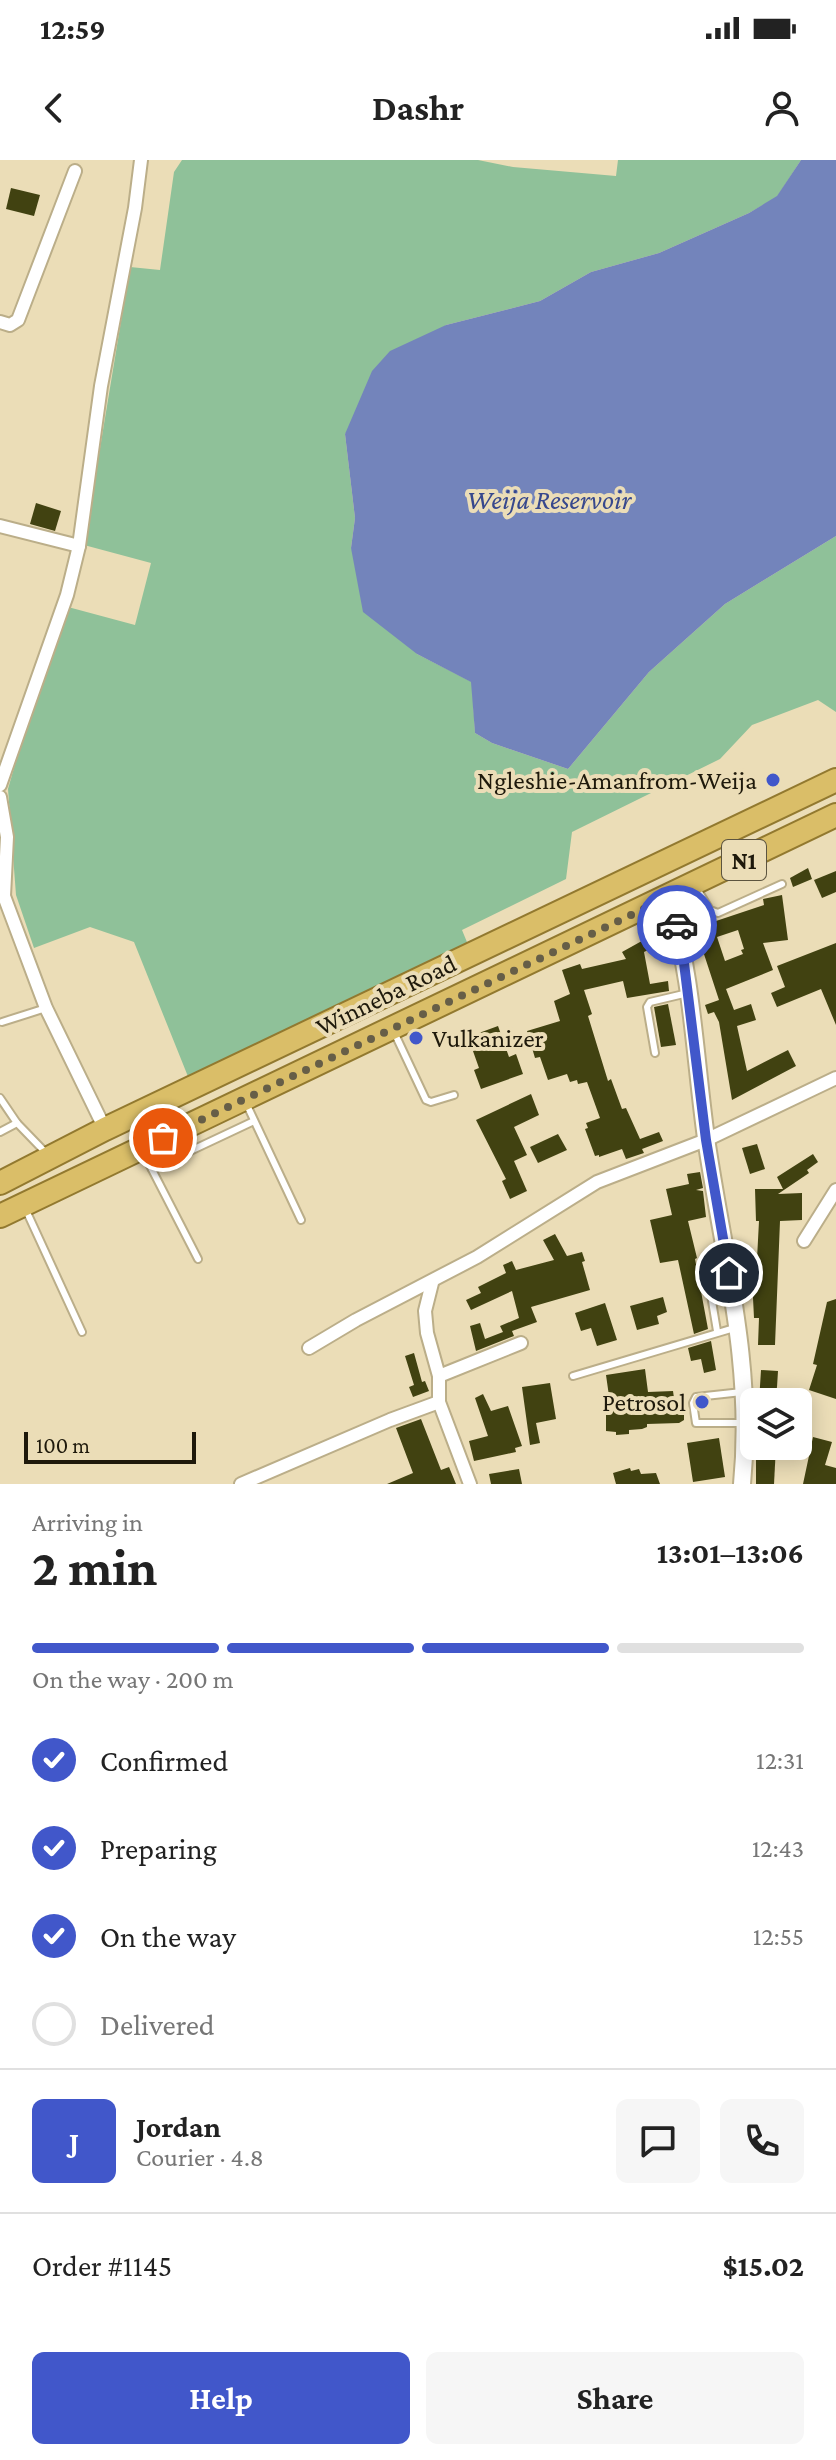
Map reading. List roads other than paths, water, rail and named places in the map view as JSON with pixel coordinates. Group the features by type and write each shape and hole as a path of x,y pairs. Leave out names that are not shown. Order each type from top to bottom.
{"highway":[{"name":"Winneba Road","path":"772,809 836,764"},
{"name":"Winneba Road","path":"772,809 836,772"},
{"name":"Winneba Road","path":"0,1183 105,1129 836,780"},
{"name":"Winneba Road","path":"0,1216 832,816"},
{"path":"191,1089 207,1118"}],"street":[{"path":"0,785 67,595 79,546 101,386 135,208 141,160"},
{"path":"0,322 10,325 18,320 75,171"},
{"path":"0,526 79,546"},
{"path":"0,797 7,837 3,852 2,896 46,1008 105,1129"},
{"path":"669,897 681,939 706,1140 744,1388"},
{"path":"309,1348 356,1320 432,1283 597,1182 706,1140 836,1078"},
{"path":"804,1241 836,1190"},
{"path":"432,1283 425,1311 427,1333 439,1376 439,1402 470,1484"},
{"path":"439,1376 521,1343"},
{"path":"241,1484 439,1402"},
{"path":"742,1484 744,1460"}],"lane":[{"path":"695,884 710,910 718,913 782,884"},
{"path":"655,1053 647,1007 650,1002 688,993"},
{"path":"2,1022 46,1008"},
{"path":"392,1029 426,1100 431,1102 454,1095"},
{"path":"0,1098 17,1123 51,1158"},
{"path":"244,1100 301,1220"},
{"path":"152,1169 254,1121"},
{"path":"0,1132 17,1123"},
{"path":"142,1149 198,1259"},
{"path":"24,1205 82,1332"},
{"path":"717,1331 709,1283 715,1276 729,1273"},
{"path":"573,1376 717,1331 737,1328"},
{"path":"740,1393 696,1397 693,1403 696,1423 740,1423"}],"water":[{"name":"Weija Reservoir","path":"801,160 836,160 836,536 725,604 649,672 568,769 492,743 475,733 471,682 417,654 363,612 351,548 355,518 345,434 372,371 390,351 446,325 540,301 591,272 659,253 749,213 777,196"}],"place":[{"name":"Ngleshie-Amanfrom-Weija","path":"773,780"},
{"name":"Vulkanizer","path":"416,1038"},
{"name":"Petrosol","path":"702,1402"}]}
